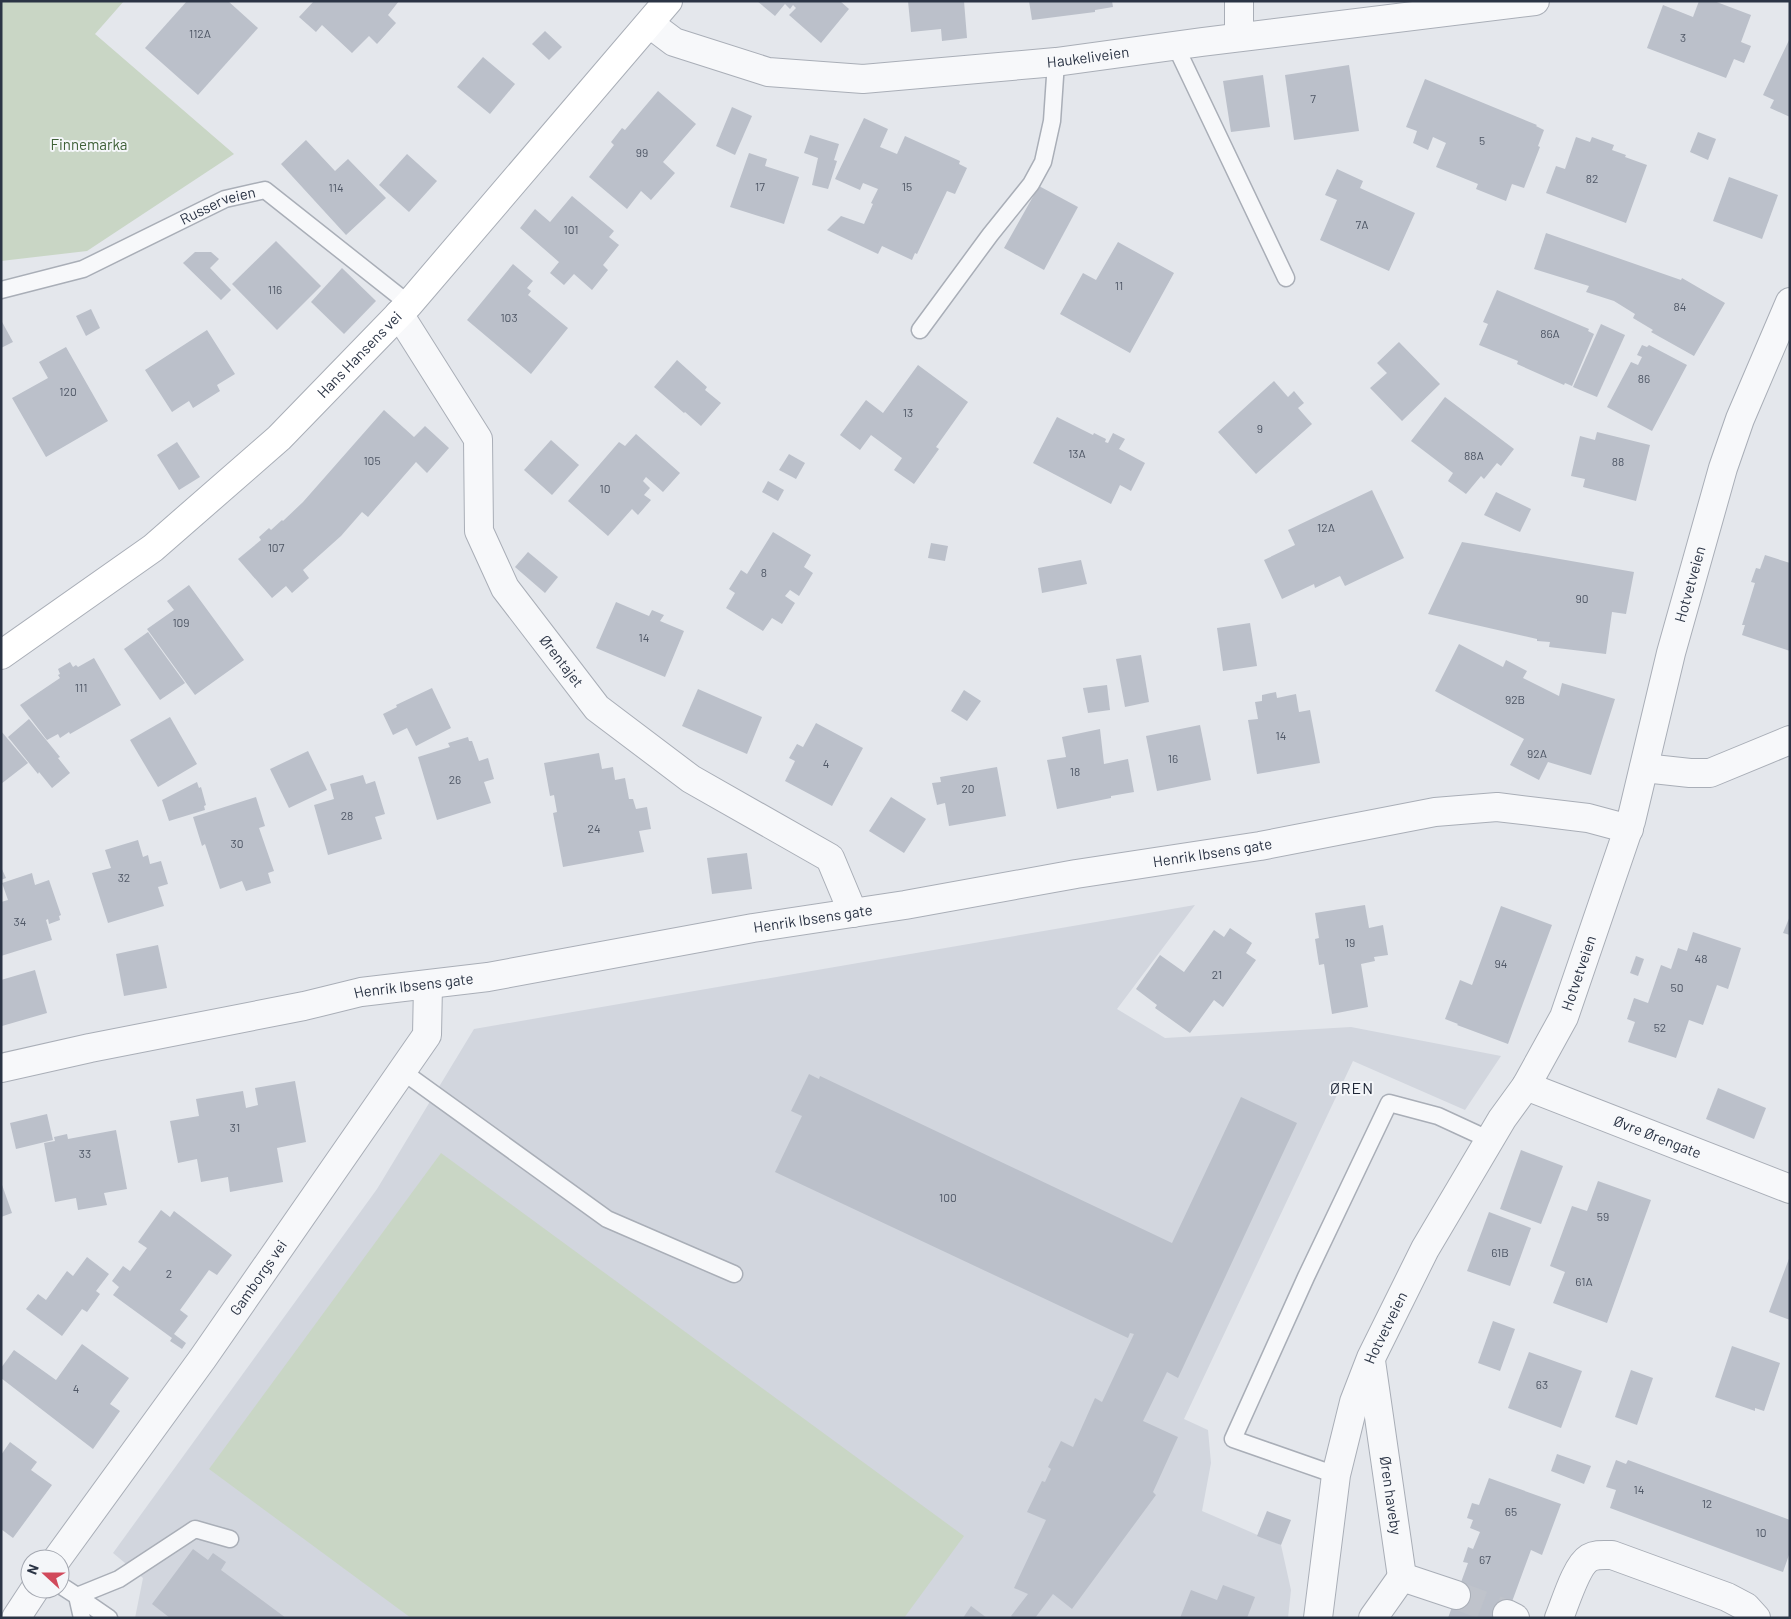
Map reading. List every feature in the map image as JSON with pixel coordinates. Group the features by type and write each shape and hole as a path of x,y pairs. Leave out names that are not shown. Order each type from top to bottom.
{"main road":[{"name":"Hans Hansens vei","path":"6,644 154,548 279,438 404,309 668,1"}],"street":[{"path":"1239,1 1239,37"},
{"name":"Haukeliveien","path":"650,24 674,42 768,72 863,79 1056,62 1239,37 1535,1"},
{"name":"Hotvetveien","path":"1318,1618 1336,1475 1354,1402 1371,1358 1425,1248 1502,1119 1526,1086 1564,1017 1629,829 1671,653 1723,468 1740,419 1790,302"},
{"name":"Ørentajet","path":"404,309 478,438 479,531 505,588 597,708 691,779 830,858 853,913"},
{"path":"1644,768 1690,774 1710,773 1790,740"},
{"name":"Henrik Ibsens gate","path":"1,1068 90,1048 304,1006 361,992 488,978 736,931 853,913 1076,874 1260,846 1435,812 1496,807 1588,818 1629,829"},
{"name":"Gamborgs vei","path":"64,1549 203,1358 428,1035 428,985"},
{"name":"Øvre Ørengate","path":"1526,1086 1790,1189"},
{"name":"Øren haveby","path":"1371,1358 1402,1577"},
{"path":"1559,1618 1580,1568 1587,1559 1599,1554 1612,1555 1727,1597 1746,1607 1756,1618"},
{"path":"1373,1618 1402,1577 1456,1595"},
{"path":"16,1618 29,1599"}],"lane":[{"path":"1189,44 1286,278"},
{"path":"920,330 990,235 1031,184 1043,162 1052,121 1056,62"},
{"name":"Russerveien","path":"1,290 82,269 225,199 265,190 404,309"},
{"path":"402,1071 607,1218 734,1274"},
{"path":"1336,1475 1233,1439 1306,1277 1389,1103 1438,1116 1490,1140"},
{"path":"77,1596 119,1579 194,1530 230,1539"},
{"path":"70,1591 110,1618"},
{"path":"77,1596 82,1618"}],"shaded area":[{"path":"1195,905 1117,1009 1165,1038 1351,1027 1501,1056 1465,1110 1353,1061 1184,1419 1208,1430 1211,1463 1202,1511 1281,1545 1291,1590 1288,1618 135,1618 143,1578 113,1553 377,1189 474,1029"}],"green space":[{"name":"Finnemarka","path":"1,1 124,1 95,34 234,154 87,251 1,261"},
{"path":"441,1153 964,1536 904,1618 411,1618 209,1469"}],"building":[{"path":"187,1 228,1 258,28 198,95 145,48"},
{"path":"314,1 399,1 388,15 396,23 377,44 369,36 352,53 322,25 316,32 299,17"},
{"path":"757,1 840,1 849,9 821,43 789,15 796,8 793,5 790,9 785,4 775,16"},
{"path":"908,1 964,1 967,38 942,41 941,29 911,32"},
{"path":"1029,1 1112,1 1113,7 1095,10 1095,12 1032,20"},
{"path":"1699,1 1714,1 1751,15 1741,42 1751,46 1744,63 1734,59 1726,78 1647,48 1663,5 1693,17"},
{"path":"545,31 562,47 549,60 532,44"},
{"path":"1790,38 1790,117 1770,108 1774,100 1763,95"},
{"path":"483,57 515,84 490,114 457,87"},
{"path":"1349,65 1359,131 1294,140 1285,75"},
{"path":"1263,75 1270,127 1231,132 1223,81"},
{"path":"1425,79 1537,125 1544,130 1538,146 1540,147 1524,188 1512,184 1506,201 1476,189 1478,184 1436,167 1446,143 1433,137 1428,150 1413,143 1417,131 1406,127"},
{"path":"658,91 696,124 663,162 675,173 651,200 641,191 627,209 589,177 614,145 611,142 622,128 625,130"},
{"path":"732,107 752,116 735,155 716,146"},
{"path":"864,118 888,129 880,147 897,154 905,136 960,161 959,164 967,168 955,194 947,191 917,254 915,253 912,260 882,246 878,254 827,230 841,216 864,224 878,189 863,183 860,190 835,179"},
{"path":"1698,132 1716,139 1708,160 1690,152"},
{"path":"810,135 839,144 834,160 837,161 828,189 812,185 818,158 804,153"},
{"path":"1576,137 1590,142 1592,137 1614,145 1612,150 1647,165 1626,223 1546,193 1556,166 1565,169"},
{"path":"306,140 335,171 348,159 386,198 346,235 281,164"},
{"path":"749,153 767,159 765,166 799,177 784,224 730,207"},
{"path":"407,154 437,181 409,212 379,185"},
{"path":"1337,169 1363,181 1360,188 1415,213 1389,271 1320,240 1337,200 1325,195"},
{"path":"1729,177 1778,195 1762,239 1713,221"},
{"path":"1039,186 1078,207 1044,270 1004,248"},
{"path":"572,196 614,231 609,237 619,245 603,265 608,270 592,290 574,274 564,285 550,273 559,262 520,228 535,209 550,222"},
{"path":"1546,233 1681,280 1682,278 1725,303 1694,356 1651,332 1653,330 1633,318 1635,314 1614,301 1586,292 1589,286 1534,269"},
{"path":"276,241 321,286 277,330 232,284"},
{"path":"1118,242 1174,273 1130,353 1060,314 1083,273 1096,280"},
{"path":"195,252 211,252 219,259 210,268 231,290 221,300 183,263"},
{"path":"513,264 533,281 527,288 531,291 528,295 568,328 531,374 467,320"},
{"path":"342,268 376,301 344,334 311,302"},
{"path":"1497,290 1589,329 1588,331 1594,334 1572,386 1565,383 1564,385 1517,364 1518,361 1479,345 1488,324 1483,322"},
{"path":"91,309 100,328 86,336 76,316"},
{"path":"1,320 13,342 1,348"},
{"path":"1601,324 1625,335 1597,397 1573,387"},
{"path":"207,330 235,374 217,385 220,391 193,408 189,401 172,412 145,370"},
{"path":"1399,342 1440,384 1402,421 1370,388 1387,373 1377,363"},
{"path":"1642,345 1647,347 1649,345 1687,365 1652,431 1607,407 1631,362 1638,365 1642,357 1637,355"},
{"path":"66,347 108,421 46,457 12,398 48,378 39,362"},
{"path":"677,360 707,387 705,390 721,403 701,426 654,387"},
{"path":"918,365 968,402 936,447 939,449 914,484 894,470 902,458 871,435 860,450 840,435 866,400 883,413"},
{"path":"1274,381 1288,397 1294,391 1304,403 1298,408 1312,424 1256,474 1218,432"},
{"path":"1445,397 1514,449 1501,466 1497,463 1484,479 1481,476 1466,494 1448,481 1453,473 1411,441"},
{"path":"384,410 414,437 425,426 449,448 427,473 416,462 368,517 362,512 341,536 303,570 309,578 292,593 286,586 272,598 238,559 261,540 259,537 269,528 271,530 283,521 303,502"},
{"path":"1057,417 1093,435 1094,433 1106,439 1105,442 1108,443 1113,433 1125,439 1119,449 1145,463 1131,491 1120,485 1111,504 1033,463"},
{"path":"1597,432 1650,445 1636,501 1583,487 1585,479 1571,476 1580,436 1595,440"},
{"path":"636,434 680,473 663,492 646,477 643,481 650,488 644,495 651,500 638,515 632,509 608,536 568,501 619,442 625,446"},
{"path":"551,440 579,465 552,495 524,470"},
{"path":"177,442 200,477 179,490 157,455"},
{"path":"789,454 805,463 796,479 779,470"},
{"path":"768,481 784,490 778,501 762,492"},
{"path":"1372,490 1404,558 1345,586 1340,576 1315,588 1314,584 1282,599 1264,560 1295,545 1288,530"},
{"path":"1496,492 1531,509 1520,532 1484,515"},
{"path":"773,532 811,555 804,567 813,573 799,596 790,590 785,596 795,603 782,624 772,618 763,631 726,608 735,593 729,589 741,570 747,574"},
{"path":"1462,542 1634,572 1626,614 1612,612 1606,654 1549,647 1550,642 1537,641 1537,639 1428,614"},
{"path":"931,543 948,546 945,561 928,558"},
{"path":"528,552 558,577 545,593 515,567"},
{"path":"1765,555 1790,563 1790,651 1742,635 1745,625 1742,625 1755,583 1751,582 1756,568 1760,569"},
{"path":"1081,560 1087,584 1042,593 1038,568"},
{"path":"189,585 244,660 195,695 147,629 174,610 167,601"},
{"path":"616,602 649,616 652,610 664,615 660,621 684,631 665,677 596,648"},
{"path":"1250,623 1257,666 1223,671 1217,628"},
{"path":"148,632 185,683 160,700 124,649"},
{"path":"1459,644 1503,667 1506,660 1527,671 1523,678 1559,696 1562,683 1615,699 1591,775 1548,762 1539,780 1510,765 1524,739 1435,691"},
{"path":"1141,655 1149,702 1125,707 1116,659"},
{"path":"94,658 121,705 70,734 69,732 60,738 58,734 47,740 20,705 60,678 58,669 70,662 73,667 76,665 78,667"},
{"path":"1107,685 1110,710 1088,713 1083,688"},
{"path":"432,688 451,728 416,746 407,728 393,735 383,714 397,707 396,705"},
{"path":"698,689 762,717 747,754 682,726"},
{"path":"964,690 981,701 967,721 951,711"},
{"path":"1276,692 1277,698 1296,694 1299,712 1310,710 1320,763 1257,774 1248,720 1258,719 1255,702 1262,701 1262,695"},
{"path":"170,717 197,764 158,787 130,740"},
{"path":"29,719 60,757 58,758 70,773 52,788 8,737"},
{"path":"816,723 863,748 832,806 785,781 795,761 789,758 797,744 803,747"},
{"path":"1200,725 1211,780 1157,791 1146,736"},
{"path":"1100,729 1104,764 1128,759 1134,792 1057,809 1047,760 1066,757 1062,737"},
{"path":"1,731 28,763 1,784"},
{"path":"468,737 469,741 472,741 479,761 488,758 494,779 484,782 491,803 437,820 418,757 450,747 448,743"},
{"path":"308,751 327,790 289,808 270,769"},
{"path":"599,753 602,769 613,767 615,780 625,778 629,799 633,799 636,809 647,807 651,829 639,831 644,852 563,867 553,813 557,812 554,795 550,796 544,763"},
{"path":"997,767 1006,816 949,826 945,803 937,805 932,783 941,782 940,777"},
{"path":"363,775 366,784 375,781 385,814 375,817 382,839 328,855 314,805 334,799 330,784"},
{"path":"197,782 199,788 201,787 206,805 204,806 205,810 169,821 162,800"},
{"path":"256,797 265,826 259,828 274,871 268,873 271,883 246,891 242,881 220,889 205,844 202,846 193,817"},
{"path":"891,797 926,819 904,853 869,831"},
{"path":"138,840 143,857 148,855 150,864 161,861 168,884 158,887 164,906 108,923 92,873 111,868 105,850"},
{"path":"747,853 752,889 712,894 707,858"},
{"path":"1,867 6,878 1,880"},
{"path":"32,873 35,885 49,880 61,915 59,916 60,920 49,924 48,919 46,920 52,940 1,956 1,902 8,900 2,883"},
{"path":"1365,905 1369,928 1383,925 1388,955 1374,957 1375,961 1361,964 1368,1007 1332,1014 1324,964 1319,965 1315,939 1319,938 1315,913"},
{"path":"1501,906 1552,925 1508,1044 1445,1019 1460,980 1472,985"},
{"path":"1790,916 1790,935 1783,933"},
{"path":"1230,928 1252,943 1246,953 1256,960 1223,1007 1214,1000 1190,1033 1155,1008 1157,1005 1136,989 1160,955 1184,972 1214,930 1224,937"},
{"path":"1693,932 1741,948 1728,989 1717,985 1703,1025 1689,1020 1676,1058 1628,1042 1635,1022 1627,1019 1634,998 1648,1003 1661,965 1671,969 1678,948 1687,951"},
{"path":"158,945 167,988 124,996 116,954"},
{"path":"1636,956 1644,959 1638,976 1630,973"},
{"path":"35,970 47,1013 2,1026 1,980"},
{"path":"809,1074 819,1079 820,1076 1172,1243 1241,1097 1297,1123 1178,1378 1167,1372 1143,1421 1178,1437 1153,1492 1156,1495 1072,1609 1053,1594 1035,1618 1013,1618 1011,1616 1028,1594 1014,1588 1046,1520 1027,1512 1042,1481 1045,1482 1051,1469 1048,1467 1061,1441 1073,1447 1095,1398 1102,1402 1134,1334 1130,1333 1128,1338 775,1172 802,1116 791,1111"},
{"path":"295,1081 306,1142 277,1148 283,1182 230,1192 228,1177 201,1182 197,1159 178,1163 170,1121 199,1116 196,1099 243,1091 246,1108 258,1105 255,1088"},
{"path":"1718,1088 1766,1108 1754,1139 1706,1119"},
{"path":"47,1114 53,1140 16,1149 10,1123"},
{"path":"116,1130 127,1189 104,1193 107,1205 78,1210 76,1198 55,1202 44,1143 55,1141 54,1137 67,1134 68,1139"},
{"path":"1521,1150 1563,1166 1541,1224 1500,1209"},
{"path":"1598,1181 1651,1200 1607,1323 1553,1303 1565,1272 1550,1266 1572,1206 1587,1211"},
{"path":"1,1182 12,1213 1,1217"},
{"path":"161,1210 170,1217 174,1211 232,1255 217,1275 209,1270 180,1310 188,1316 174,1334 186,1343 182,1349 170,1341 172,1338 113,1295 119,1287 112,1281 123,1266 130,1271 147,1248 138,1242"},
{"path":"1489,1212 1531,1228 1510,1286 1467,1271"},
{"path":"1790,1256 1790,1320 1769,1312"},
{"path":"87,1257 109,1274 96,1291 100,1294 87,1312 82,1309 62,1336 26,1309 38,1294 46,1300 67,1271 73,1276"},
{"path":"1493,1321 1515,1329 1500,1371 1478,1363"},
{"path":"82,1344 129,1378 110,1404 120,1411 93,1449 1,1378 1,1368 14,1350 56,1380"},
{"path":"1732,1346 1780,1363 1764,1411 1755,1408 1755,1411 1715,1397"},
{"path":"1529,1352 1582,1371 1561,1428 1508,1408"},
{"path":"1631,1370 1653,1378 1637,1425 1615,1417"},
{"path":"10,1442 37,1462 31,1470 52,1485 13,1538 1,1529 1,1455"},
{"path":"1557,1454 1591,1466 1584,1484 1551,1471"},
{"path":"1616,1460 1626,1464 1628,1460 1790,1520 1790,1552 1783,1572 1610,1508 1616,1490 1606,1487"},
{"path":"1489,1478 1561,1504 1542,1555 1531,1550 1506,1618 1448,1618 1468,1563 1463,1562 1468,1547 1473,1549 1480,1532 1470,1528 1473,1520 1467,1518 1472,1503 1479,1505"},
{"path":"1267,1511 1291,1520 1281,1545 1257,1536"},
{"path":"193,1549 208,1560 213,1553 226,1562 221,1570 286,1618 170,1618 152,1604"},
{"path":"1223,1585 1255,1597 1247,1618 1180,1618 1191,1590 1217,1600"},
{"path":"971,1606 987,1618 963,1618"}],"tunnel":[{"path":"1456,1595 1507,1614"}],"district":[{"name":"ØREN","path":"1352,1088"}]}
